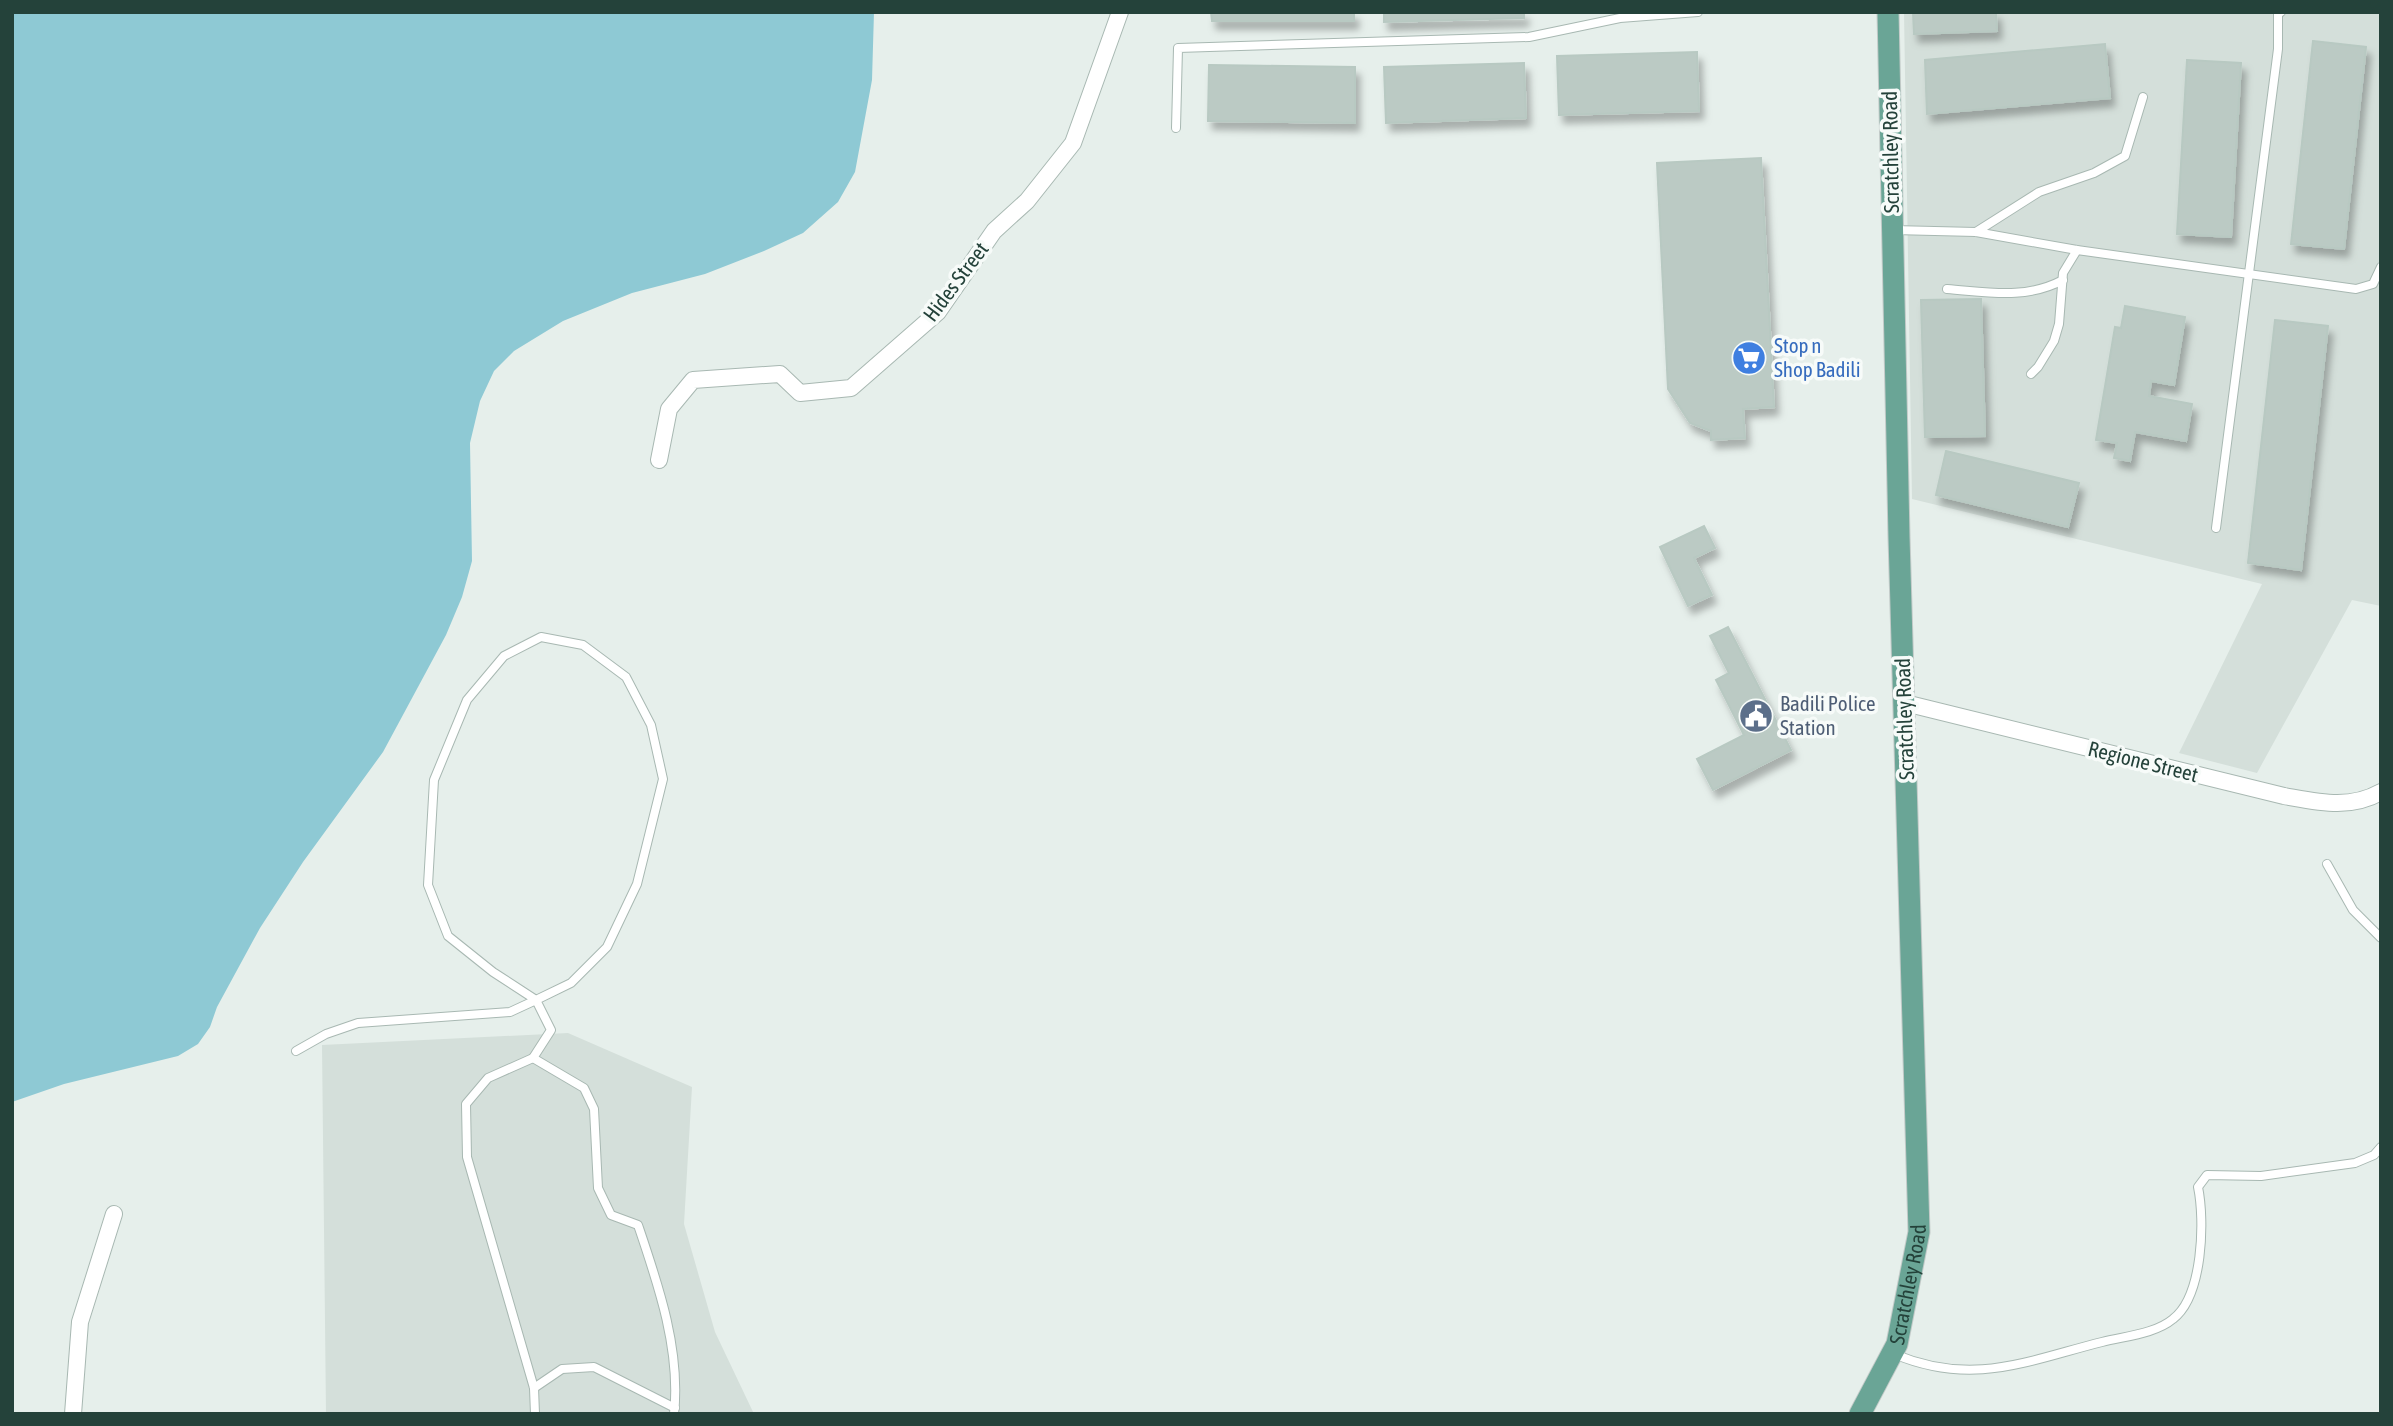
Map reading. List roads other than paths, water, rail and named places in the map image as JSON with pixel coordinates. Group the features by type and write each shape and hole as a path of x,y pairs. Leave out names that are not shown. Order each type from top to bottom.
{"main road":[{"name":"Scratchley Road","path":"1860,1414 1897,1344 1919,1232 1899,537 1888,12"}],"street":[{"name":"Hides Street","path":"660,460 669,409 693,380 780,374 800,393 850,388 938,312 994,231 1027,201 1073,143 1120,12"},
{"name":"Regione Street","path":"1905,703 2284,796 2340,804 2368,799 2381,792"},
{"path":"73,1414 80,1322 114,1214"}],"lane":[{"path":"1176,128 1178,48 1529,37 1620,18 1698,12"},
{"path":"2216,528 2278,49 2278,14 2281,12"},
{"path":"1976,232 2039,192 2094,173 2125,156 2143,97"},
{"path":"1893,229 1976,232 2077,250 2356,289 2373,284 2381,267"},
{"path":"2031,374 2054,341 2059,324 2063,273 2077,250"},
{"path":"1947,289 2028,293 2063,280"},
{"path":"296,1051 326,1034 358,1023 510,1012 537,1000 570,983 607,947 637,884 663,779 651,724 626,677 583,645 541,637 504,656 467,700 434,780 428,885 448,936 493,972 537,1000 551,1030 533,1058 488,1078 466,1104 467,1157 534,1388 535,1414"},
{"path":"2327,864 2353,910 2381,938"},
{"path":"533,1058 584,1088 594,1109 598,1188 611,1216 638,1225 652,1265 675,1359 675,1411 594,1367 562,1369 534,1388"},
{"path":"1893,1353 1920,1365 1985,1371 2040,1360 2156,1329 2175,1319 2189,1298 2201,1255 2202,1205 2197,1187 2207,1175 2261,1176 2355,1163 2374,1155 2381,1147"}],"water":[{"path":"12,12 874,12 872,80 855,172 838,202 803,233 764,251 705,274 632,293 563,321 514,351 494,371 480,401 470,443 472,561 462,597 446,635 383,752 303,862 260,928 217,1007 210,1027 198,1044 178,1056 64,1084 12,1102"}],"place":[{"name":"Stop n Shop Badili","path":"1749,358"},
{"name":"Badili Police Station","path":"1756,716"}]}
